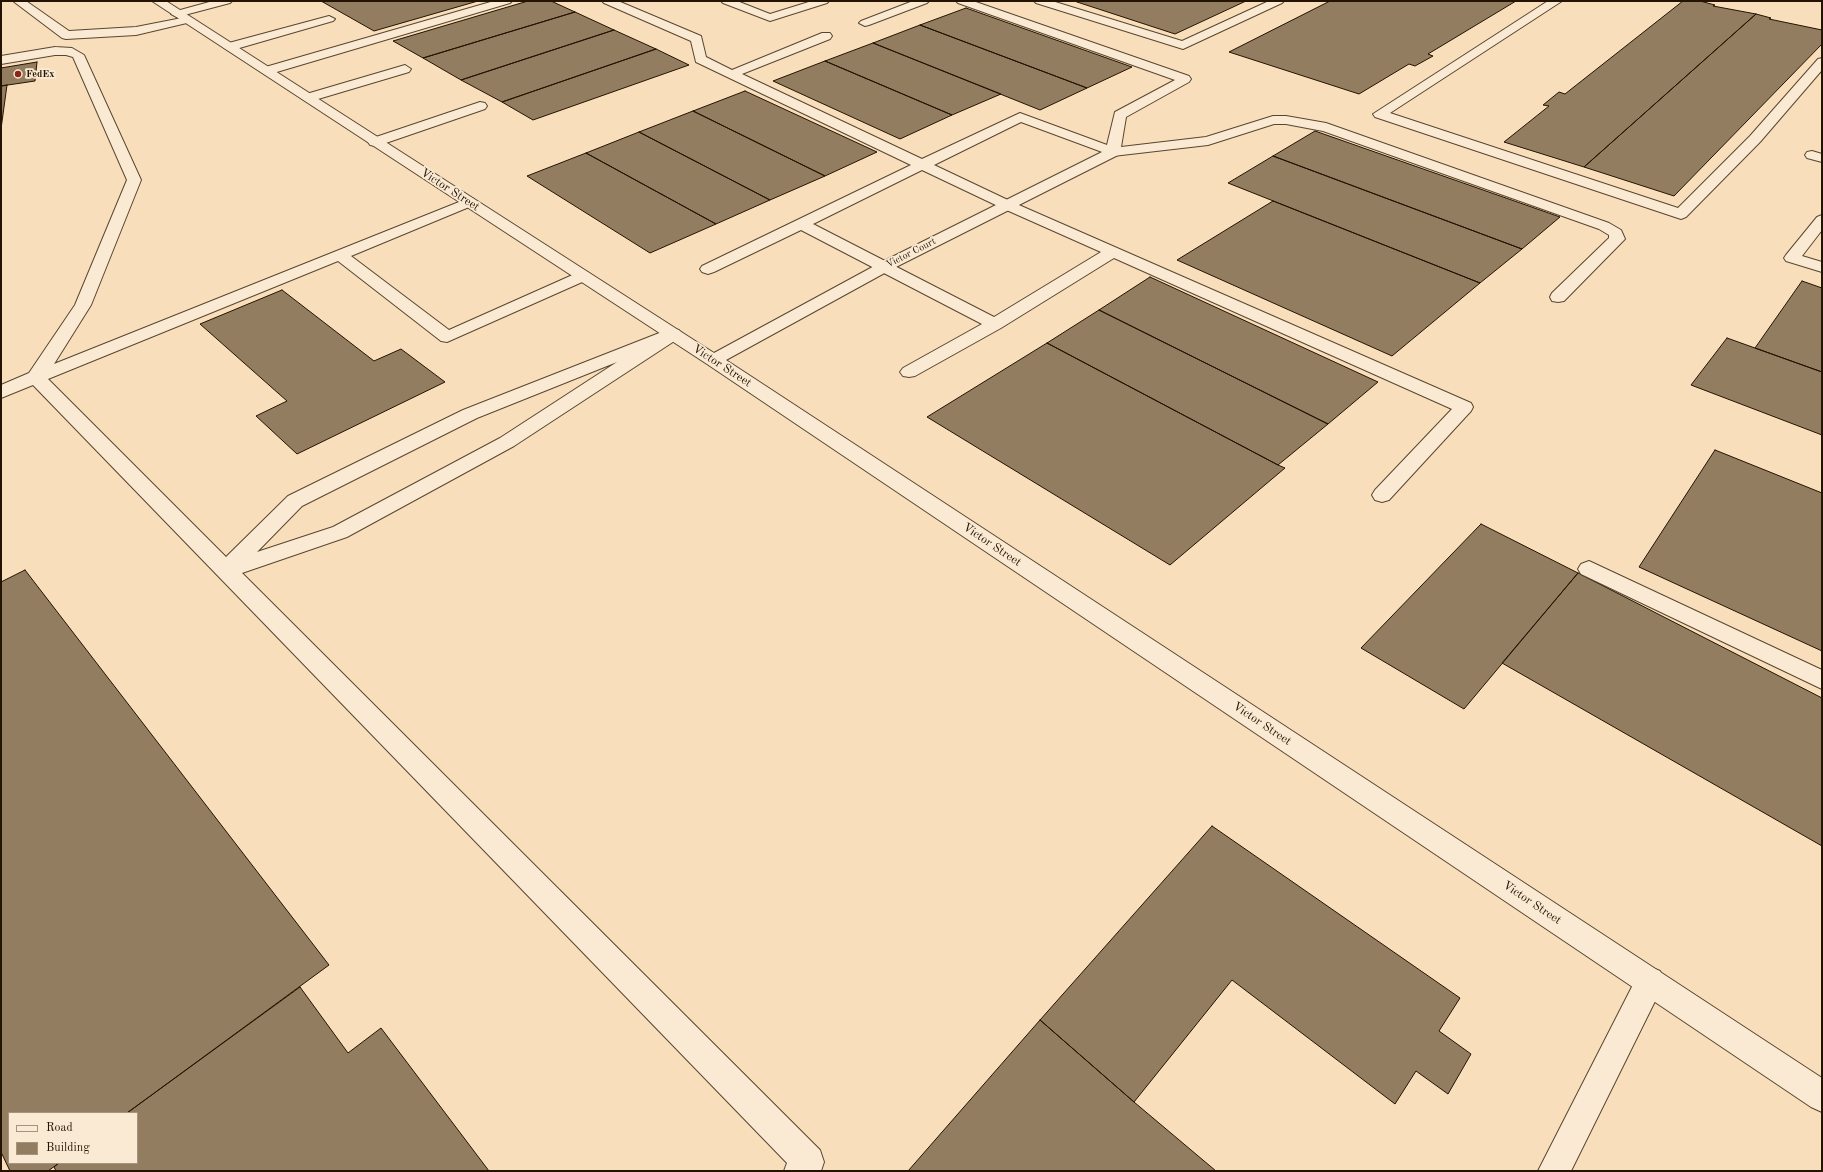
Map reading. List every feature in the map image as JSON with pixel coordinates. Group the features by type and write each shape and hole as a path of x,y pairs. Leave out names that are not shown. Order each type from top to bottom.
{"street":[{"path":"19,1 66,35 136,31 182,17 226,1"},
{"name":"Victor Street","path":"158,1 713,360 1822,1096"},
{"path":"266,71 506,1"},
{"path":"608,1 697,39 700,59 1006,205 1464,407 1382,495"},
{"path":"727,1 770,18 823,1"},
{"path":"865,23 923,1"},
{"path":"962,1 1184,79 1120,115 1113,152"},
{"path":"1040,1 1183,46 1278,1"},
{"path":"1556,1 1380,114 1681,214 1755,139 1822,62"},
{"path":"229,47 329,19"},
{"path":"732,74 826,36"},
{"path":"1,60 56,51 68,51 78,55 134,180 83,305 36,377"},
{"path":"308,98 405,69"},
{"path":"375,142 480,106"},
{"path":"708,269 922,164 1020,118 1113,152 1208,141 1273,120 1286,120 1326,127 1604,226 1616,234 1617,239 1558,297"},
{"name":"Victor Court","path":"713,360 884,267 1113,152"},
{"path":"1,392 469,202"},
{"path":"1822,220 1792,258 1822,267"},
{"path":"801,224 995,324"},
{"path":"909,372 995,324 1113,252"},
{"path":"340,255 447,337 583,276"},
{"path":"226,570 295,501 470,414 673,334"},
{"path":"226,570 340,532 507,442 673,334"},
{"path":"36,377 808,1162 800,1171"},
{"path":"1589,569 1822,680"},
{"path":"1554,1171 1650,982"}],"building":[{"path":"321,1 478,1 374,31"},
{"path":"528,1 551,1 575,12 423,58 393,41"},
{"path":"1074,1 1246,1 1175,34"},
{"path":"1330,1 1516,1 1428,54 1433,56 1415,66 1409,64 1359,94 1229,52"},
{"path":"1683,1 1700,1 1715,5 1713,6 1756,14 1584,167 1504,142 1549,106 1543,105 1559,92 1565,94"},
{"path":"966,8 1132,67 1087,88 920,25"},
{"path":"575,12 614,30 461,80 423,58"},
{"path":"1756,14 1771,18 1769,19 1822,30 1822,44 1674,196 1584,167"},
{"path":"920,25 1087,88 1040,110 873,43"},
{"path":"614,30 656,49 502,102 461,80"},
{"path":"873,43 1001,94 952,115 825,61"},
{"path":"656,49 689,65 533,120 502,102"},
{"path":"825,61 952,115 900,139 773,81"},
{"name":"FedEx","path":"37,62 35,81 1,86 1,68"},
{"path":"7,85 1,129 1,86"},
{"path":"745,91 877,152 825,176 693,111"},
{"path":"693,111 825,176 770,200 639,132"},
{"path":"1315,131 1560,217 1522,249 1273,156"},
{"path":"639,132 770,200 716,224 586,153"},
{"path":"586,153 716,224 650,253 527,176"},
{"path":"1273,156 1522,249 1480,283 1228,183"},
{"path":"1273,201 1480,283 1392,356 1177,260"},
{"path":"1150,277 1378,382 1328,424 1099,310"},
{"path":"1802,281 1822,288 1822,372 1755,348"},
{"path":"282,290 374,361 401,349 445,382 297,454 256,416 287,401 200,324"},
{"path":"1099,310 1328,424 1278,465 1047,343"},
{"path":"1727,338 1822,372 1822,435 1691,385"},
{"path":"1047,343 1285,468 1170,565 927,417"},
{"path":"1715,450 1822,493 1822,651 1639,567"},
{"path":"1481,524 1578,573 1464,709 1361,648"},
{"path":"25,570 329,965 128,1112 8,1112 8,1164 58,1164 48,1171 10,1171 1,1152 1,582"},
{"path":"1578,573 1822,698 1822,846 1502,663"},
{"path":"1212,826 1460,998 1439,1031 1471,1054 1448,1094 1416,1071 1395,1104 1232,980 1134,1102 1040,1020"},
{"path":"300,987 348,1053 381,1028 489,1171 56,1171 54,1167 58,1164 138,1164 138,1112 128,1112"},
{"path":"1040,1020 1134,1102 1216,1171 908,1171"}],"place":[{"name":"FedEx","path":"18,74"}]}
